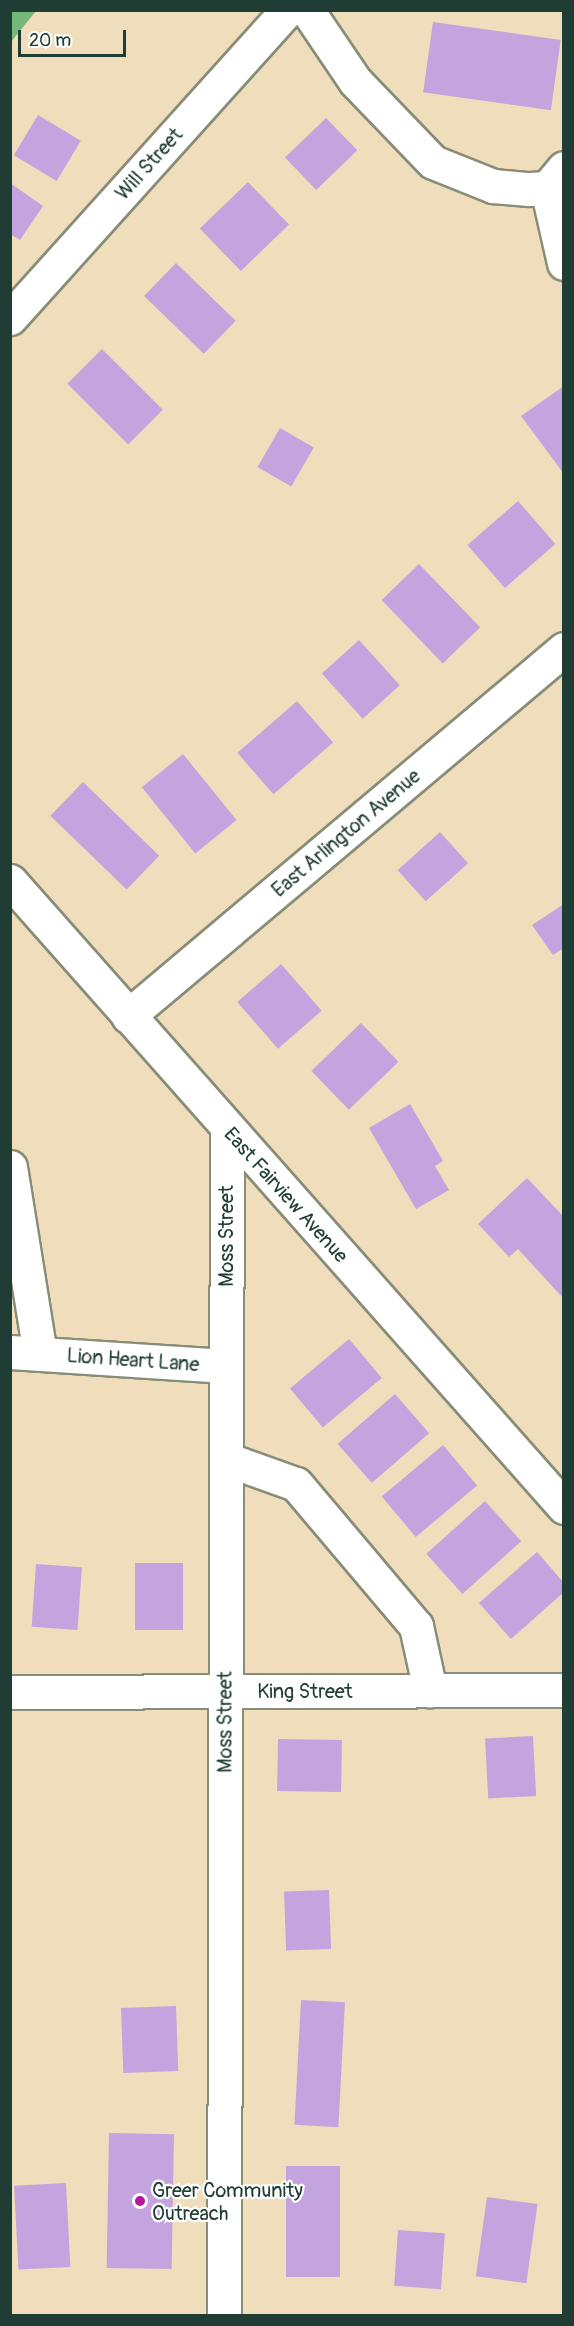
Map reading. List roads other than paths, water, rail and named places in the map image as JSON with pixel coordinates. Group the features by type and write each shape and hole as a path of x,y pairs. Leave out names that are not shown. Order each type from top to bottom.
{"street":[{"name":"Will Street","path":"10,318 287,10"},
{"path":"307,10 355,81 433,162 493,186 555,178 564,264"},
{"name":"East Arlington Avenue","path":"128,1016 564,649"},
{"name":"East Fairview Avenue","path":"10,881 226,1128 564,1507"},
{"name":"Moss Street","path":"224,2316 226,1128"},
{"name":"Lion Heart Lane","path":"10,1167 25,1353 226,1366"},
{"path":"226,1459 296,1484 416,1626 430,1690"},
{"name":"King Street","path":"10,1692 564,1689"}],"place":[{"name":"Greer Community Outreach","path":"140,2201"}]}
